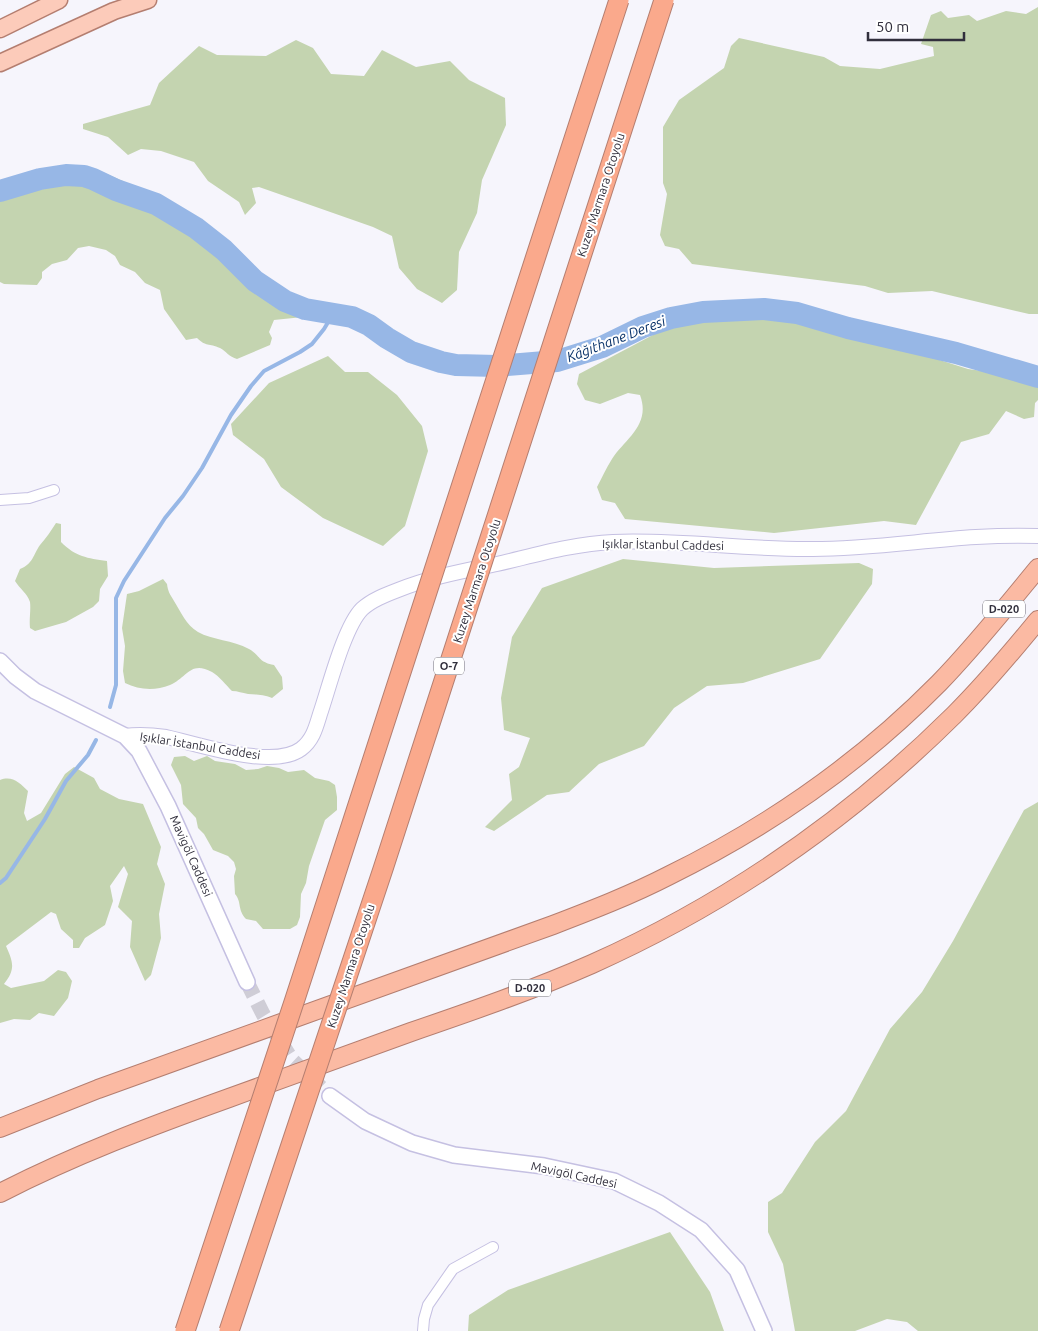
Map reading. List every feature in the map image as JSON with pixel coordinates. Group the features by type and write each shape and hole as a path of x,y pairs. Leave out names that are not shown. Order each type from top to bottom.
{"highway":[{"path":"185,1331 298,990 619,0"},
{"name":"Kuzey Marmara Otoyolu","path":"229,1331 383,869 664,0"},
{"name":"D-020","path":"0,1128 98,1089 553,925 666,877 705,857 773,817 840,770 898,722 938,684 970,649 1038,568"},
{"name":"D-020","path":"0,1193 100,1146 487,1005 588,965 657,932 749,880 824,827 866,794 916,752 955,714 996,671 1038,620"}],"main road":[{"path":"0,30 60,0"},
{"path":"0,63 114,11 148,0"},
{"path":"0,661 15,676 35,691 125,736"},
{"name":"Mavigöl Caddesi","path":"125,736 139,751 168,806 247,982"},
{"name":"Mavigöl Caddesi","path":"330,1096 366,1122 412,1143 454,1155 544,1166 614,1181 659,1203 701,1230 736,1270 764,1331"}],"street":[{"path":"0,500 29,498 54,490"},
{"name":"Işıklar İstanbul Caddesi","path":"125,736 138,734 166,737 247,755 272,757 298,751 305,746 315,731 340,652 359,612 370,602 420,582 549,551 573,546 615,542 815,550 982,536 1038,536"},
{"path":"423,1331 428,1305 453,1269 493,1247"}],"green space":[{"path":"1038,7 1038,314 1029,314 932,291 888,293 865,286 692,264 679,249 665,246 660,235 667,194 663,183 663,127 679,100 724,68 731,46 739,38 824,57 840,66 880,69 934,56 933,47 921,44 931,15 941,11 948,18 969,15 977,21 1006,11 1026,14"},
{"path":"296,40 313,48 331,74 364,76 382,50 416,67 450,61 469,80 505,98 506,125 482,180 477,213 459,252 457,290 442,303 417,289 399,268 392,236 373,227 259,187 252,188 256,203 245,215 239,202 208,181 194,162 161,151 141,149 128,155 108,137 83,129 83,124 150,105 159,83 199,46 217,55 266,56"},
{"path":"93,168 123,181 137,192 209,232 234,253 252,274 283,294 303,304 307,314 303,317 274,320 269,332 272,338 270,345 237,359 220,348 205,344 197,338 186,340 164,309 160,290 145,283 135,272 120,265 115,256 106,250 89,246 78,248 67,260 52,264 42,272 42,278 37,285 4,284 0,282 0,188 52,173"},
{"path":"734,312 820,322 968,369 1026,377 1038,385 1038,400 1035,403 1034,417 1024,419 1006,411 989,434 961,442 916,525 884,521 774,533 625,519 615,503 602,500 597,487 612,459 640,423 643,406 640,395 628,393 600,404 585,400 577,384 579,374 668,327"},
{"path":"328,356 345,372 368,372 397,395 422,426 428,451 405,526 383,546 323,518 281,487 264,459 233,435 231,424 269,383"},
{"path":"56,523 61,524 61,542 66,547 82,556 107,561 108,576 100,589 99,601 93,607 66,622 35,631 30,628 30,602 15,581 20,569 30,562"},
{"path":"623,559 714,568 859,563 873,569 872,584 820,659 743,683 707,686 674,708 644,746 599,764 569,792 547,795 494,831 485,827 512,800 509,774 519,767 530,738 504,730 501,698 512,637 542,588"},
{"path":"163,579 182,614 194,629 210,637 243,646 265,662 274,665 282,677 283,689 272,698 232,691 215,674 199,668 189,671 170,685 159,688 141,688 125,683 123,671 125,646 122,628 127,594 139,591"},
{"path":"185,756 194,761 207,756 215,761 235,764 246,770 267,766 288,772 304,770 315,778 329,781 335,785 337,810 325,820 309,866 306,883 301,894 300,917 297,925 290,929 263,929 256,921 246,919 243,915 235,894 234,876 236,869 234,862 228,856 213,850 204,834 198,828 196,818 183,804 181,785 171,765 174,757"},
{"path":"74,767 94,778 100,789 119,799 143,804 161,847 157,864 165,884 159,914 161,938 151,975 145,981 130,947 132,921 118,907 128,874 124,866 110,886 113,901 105,925 85,938 79,948 73,948 73,940 61,929 56,914 51,912 6,946 12,970 4,984 11,988 44,981 58,970 66,972 72,981 68,998 54,1016 39,1013 30,1020 14,1019 0,1023 0,780 12,779 28,791 24,813 27,821 41,813 65,774"},
{"path":"1038,802 1038,1331 918,1331 907,1322 887,1319 855,1331 795,1331 783,1264 768,1232 768,1202 782,1193 815,1142 846,1111 890,1029 922,992 953,941 1024,810"},
{"path":"670,1232 710,1292 724,1331 468,1331 469,1315 508,1290"}],"waterway":[{"name":"Kâğıthane Deresi","path":"0,191 40,179 66,175 84,176 93,179 116,190 156,204 196,228 224,250 255,281 285,301 305,309 352,317 369,325 411,352 456,365 497,366 557,361 602,347 643,327 671,318 703,312 764,309 797,313 848,328 956,353 1038,377"},
{"path":"110,707 116,685 116,598 124,581 165,518 202,468 231,415 251,386 264,371 312,344 330,319"},
{"path":"0,883 6,878 45,819 66,781 88,755 96,740"}],"tunnel":[{"path":"247,982 263,1014 292,1060 330,1096"}]}
